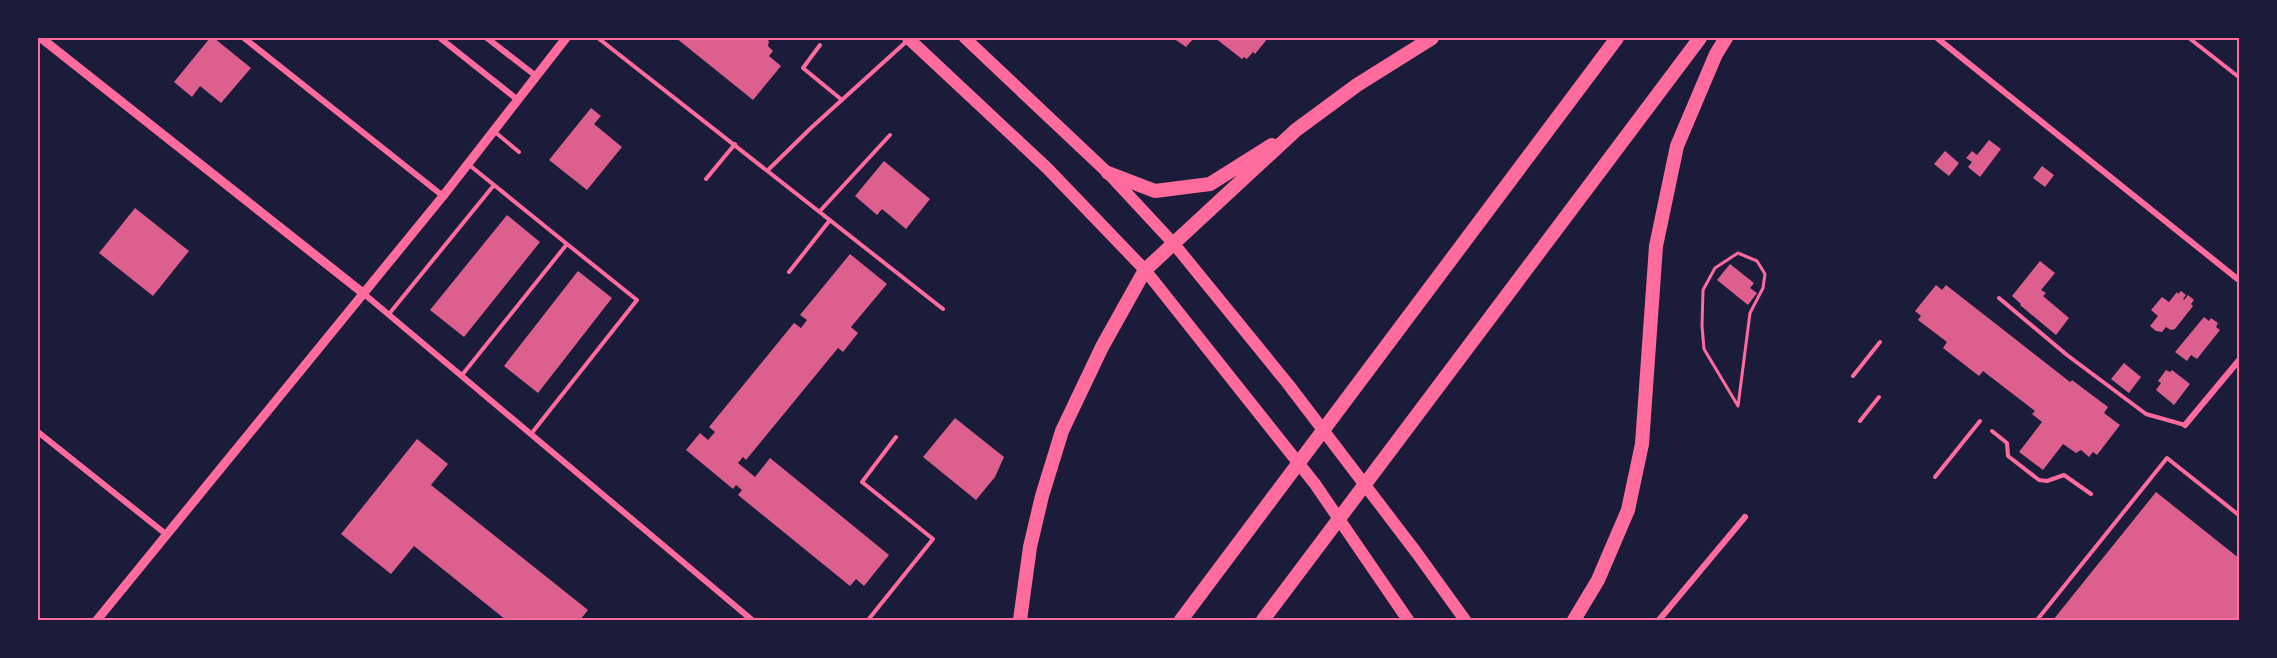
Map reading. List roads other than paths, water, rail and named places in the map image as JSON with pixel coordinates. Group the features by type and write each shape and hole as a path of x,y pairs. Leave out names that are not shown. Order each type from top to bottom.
{"highway":[{"path":"909,38 1047,168 1146,270 1315,484 1408,621"},
{"path":"964,38 1108,173 1174,244 1295,393 1416,552 1465,621"},
{"path":"1108,173 1155,191 1210,184 1296,129 1357,85 1432,38"},
{"path":"1181,621 1617,38"},
{"path":"1263,621 1700,38"},
{"path":"1574,621 1598,580 1628,510 1642,444 1656,246 1677,146 1716,54 1726,38"},
{"path":"1020,621 1030,547 1041,496 1062,431 1102,347 1146,270 1296,129"}],"street":[{"path":"41,38 363,293 752,621"},
{"path":"244,38 443,196"},
{"path":"440,38 518,100"},
{"path":"487,38 536,76"},
{"path":"98,621 443,196 566,38"},
{"path":"1937,38 2240,281"},
{"path":"2186,425 2240,359"},
{"path":"38,432 167,535"},
{"path":"1659,621 1745,517"}],"lane":[{"path":"598,38 943,309"},
{"path":"768,170 909,38"},
{"path":"2189,38 2240,78"},
{"path":"820,45 803,68 842,100"},
{"path":"494,131 519,152"},
{"path":"819,211 890,135"},
{"path":"706,179 735,144"},
{"path":"468,164 637,300 531,435"},
{"path":"389,315 494,185"},
{"path":"789,272 830,220"},
{"path":"461,376 567,244"},
{"path":"1999,298 2067,355 2146,414 2186,425"},
{"path":"1853,376 1880,342"},
{"path":"1860,421 1879,397"},
{"path":"1935,477 1980,421"},
{"path":"1992,431 2007,443 2008,456 2039,480 2047,481 2064,475 2091,494"},
{"path":"868,621 933,539 862,482 896,437"},
{"path":"2037,621 2168,458 2240,516"}]}
